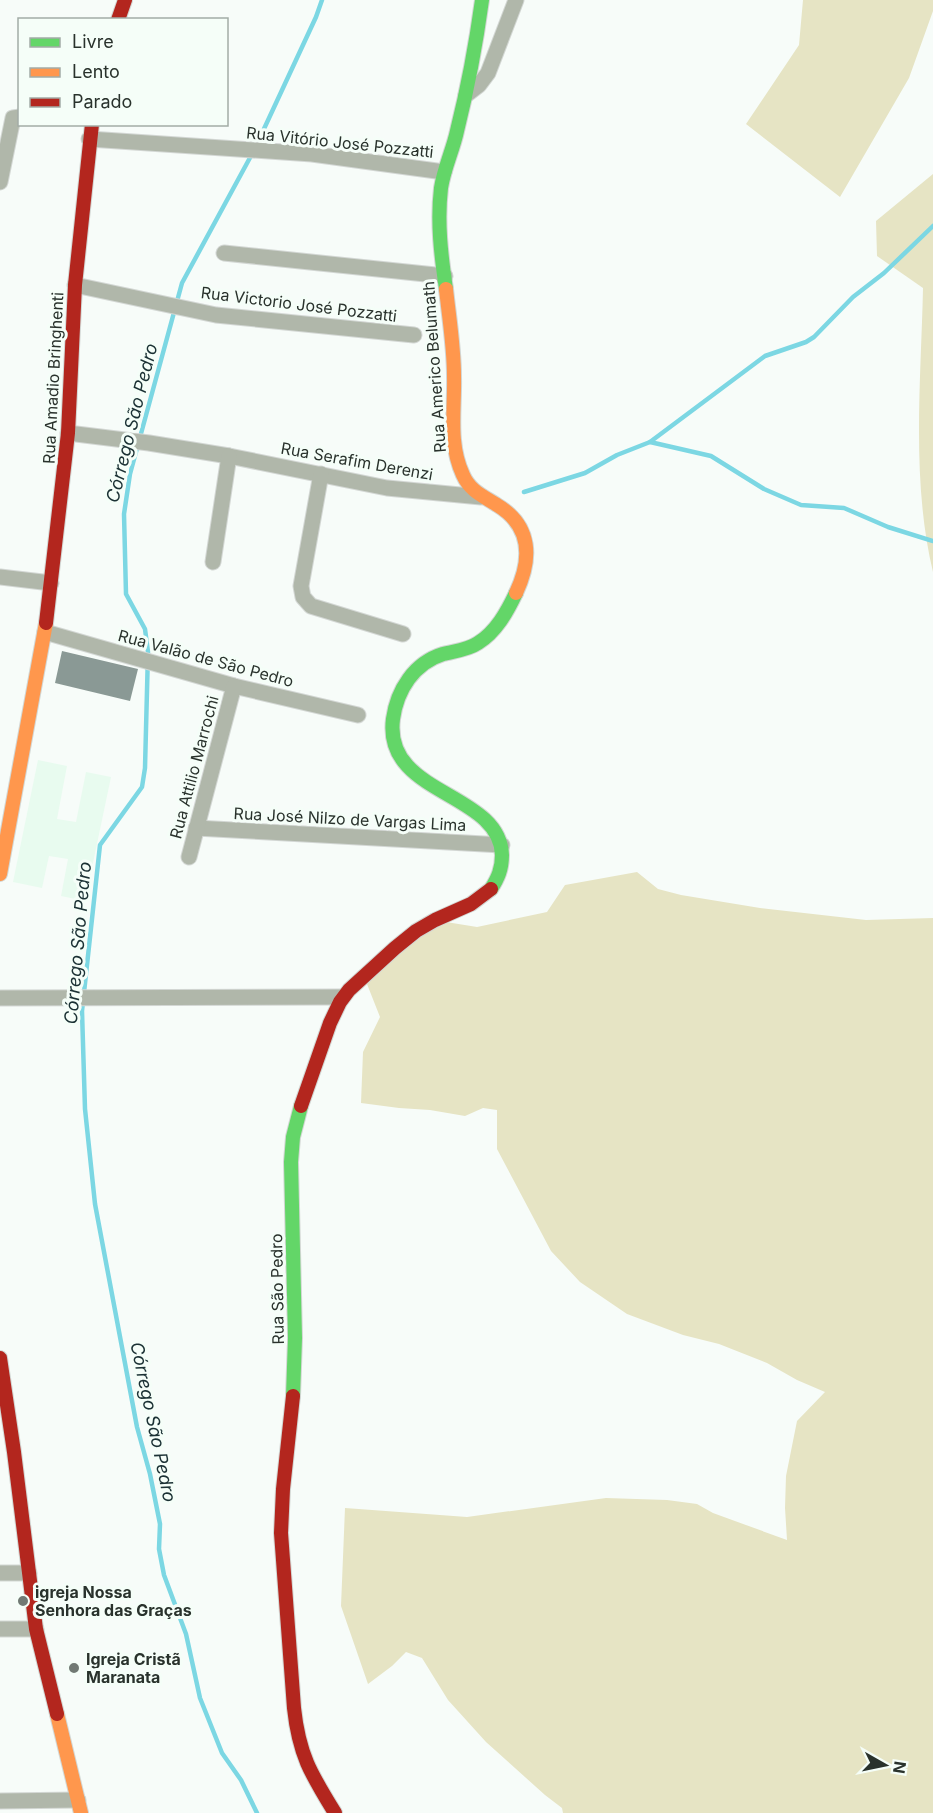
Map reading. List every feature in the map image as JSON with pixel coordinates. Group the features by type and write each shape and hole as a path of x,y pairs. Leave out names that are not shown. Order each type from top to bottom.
{"street":[{"path":"119,18 125,0"},
{"name":"Rua Americo Belumath","path":"482,0 466,96 450,158 444,172 439,221 454,373 453,440 468,485 480,497 495,503 507,513 525,538 527,548 525,575 501,620 481,642 470,648 431,658 412,674 397,701 392,734 401,761 423,781 490,824 502,845"},
{"path":"466,96 488,73 516,0"},
{"path":"0,182 13,118 18,117"},
{"name":"Rua Vitório José Pozzatti","path":"90,132 242,149 312,154 444,172"},
{"name":"Rua Amadio Bringhenti","path":"0,874 45,632 51,583 68,433 75,285 90,132"},
{"path":"224,253 445,276"},
{"name":"Rua Victorio José Pozzatti","path":"75,285 216,315 414,335"},
{"name":"Rua Serafim Derenzi","path":"68,433 229,456 387,488 480,497"},
{"path":"213,562 229,456"},
{"path":"321,474 301,586 303,597 312,606 403,634"},
{"path":"0,577 51,583"},
{"name":"Rua Valão de São Pedro","path":"45,632 234,686 358,715"},
{"name":"Rua Attilio Marrochi","path":"189,857 234,686"},
{"name":"Rua José Nilzo de Vargas Lima","path":"196,828 502,845"},
{"name":"Rua São Pedro","path":"335,1813 313,1777 299,1743 281,1532 295,1355 292,1148 298,1114 328,1029 342,997 395,946 423,926 483,898 500,873 502,845"},
{"path":"0,999 342,997"},
{"path":"0,1358 7,1452 29,1573 36,1629 79,1807 0,1801"},
{"path":"0,1573 29,1573"},
{"path":"0,1629 36,1629"}],"shaded area":[{"path":"803,0 933,0 933,11 909,78 840,197 746,124 799,45"},
{"path":"933,174 933,572 926,537 920,466 919,395 923,288 877,256 876,221"},
{"path":"38,760 67,766 57,819 76,822 86,772 111,777 85,901 61,896 68,859 49,856 42,888 13,882"},
{"path":"637,872 658,889 760,908 866,920 933,918 933,1813 563,1813 562,1808 486,1742 448,1700 422,1658 406,1652 368,1684 341,1606 345,1508 467,1517 606,1498 667,1500 697,1504 713,1513 787,1540 786,1476 797,1421 825,1392 767,1363 719,1344 683,1335 627,1314 580,1282 551,1251 497,1149 497,1110 483,1108 465,1116 361,1103 363,1052 380,1017 365,979 440,921 477,927 547,912 565,885"}],"building":[{"path":"62,651 138,669 130,701 55,683"}],"waterway":[{"name":"Córrego São Pedro","path":"256,146 322,0"},
{"name":"Córrego São Pedro","path":"252,154 182,283 130,474 124,514 126,594 145,629 148,652 145,768 142,787 100,845 82,1011 85,1109 95,1204 137,1427 150,1474 160,1524 159,1549 164,1575 186,1634 200,1698 222,1753 241,1780 257,1813"},
{"path":"524,492 585,473 617,455 650,442 765,356 814,337 853,297 884,273 933,226"},
{"path":"650,442 711,456 764,489 801,505 844,508 888,527 933,541"}],"traffic: fast":[{"path":"446,289 440,238 441,188 465,98 482,0"},
{"path":"491,889 496,881 502,860 496,834 483,818 423,779 406,764 395,744 393,719 398,698 415,671 433,658 478,643 500,621 516,593"},
{"path":"293,1396 295,1338 291,1162 293,1137 301,1106"}],"traffic: slow":[{"path":"446,289 453,354 455,451 469,485 477,493 509,513 523,533 526,544 525,568 516,593"},
{"path":"0,874 46,623"},
{"path":"57,1714 81,1813"}],"traffic: jam":[{"path":"119,18 125,0"},
{"path":"46,623 68,433 75,285 92,126"},
{"path":"301,1106 330,1023 340,1002 349,990 416,931 471,904 491,889"},
{"path":"0,1358 36,1629 57,1714"},
{"path":"293,1396 283,1489 281,1533 294,1708 299,1739 307,1764 335,1813"}],"place":[{"name":"igreja Nossa Senhora das Graças","path":"23,1601"},
{"name":"Igreja Cristã Maranata","path":"74,1668"}]}
